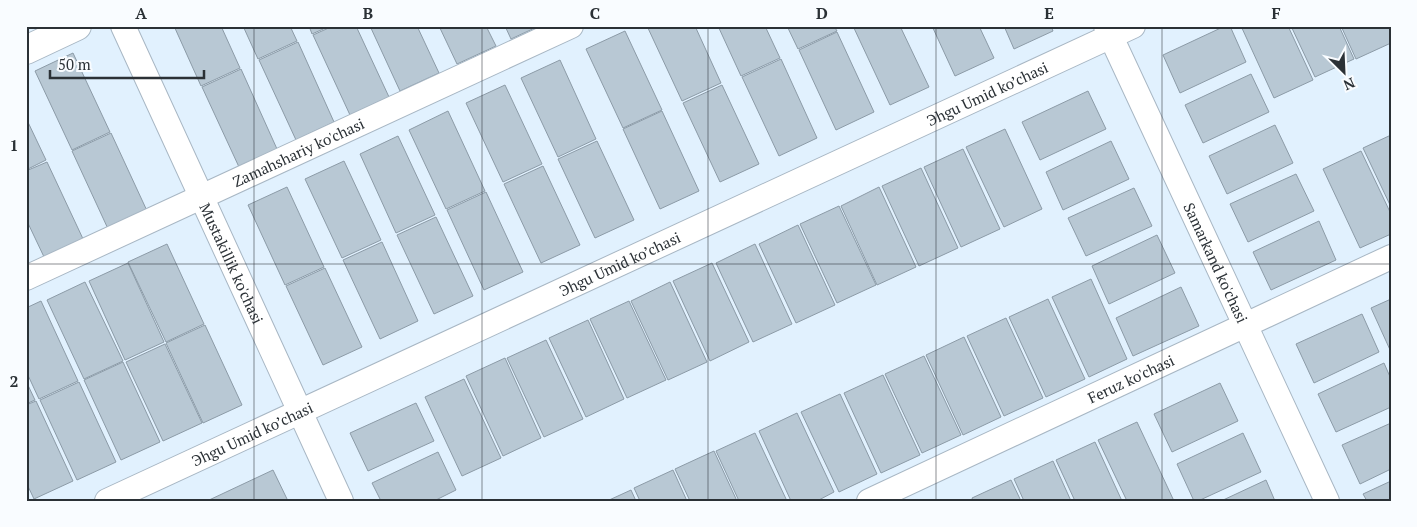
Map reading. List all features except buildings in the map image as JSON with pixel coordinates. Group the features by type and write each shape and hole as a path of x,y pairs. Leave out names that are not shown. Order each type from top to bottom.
{"main road":[{"path":"26,50 77,26"}],"street":[{"name":"Mustakillik ko'chasi","path":"123,26 340,501"},
{"name":"Zamahshariy ko'chasi","path":"26,278 572,26"},
{"name":"Эhgu Umid ko’chasi","path":"107,501 1108,32 1133,26"},
{"name":"Samarkand ko'chasi","path":"1108,32 1327,501"},
{"name":"Feruz ko'chasi","path":"869,501 1391,257"}]}
